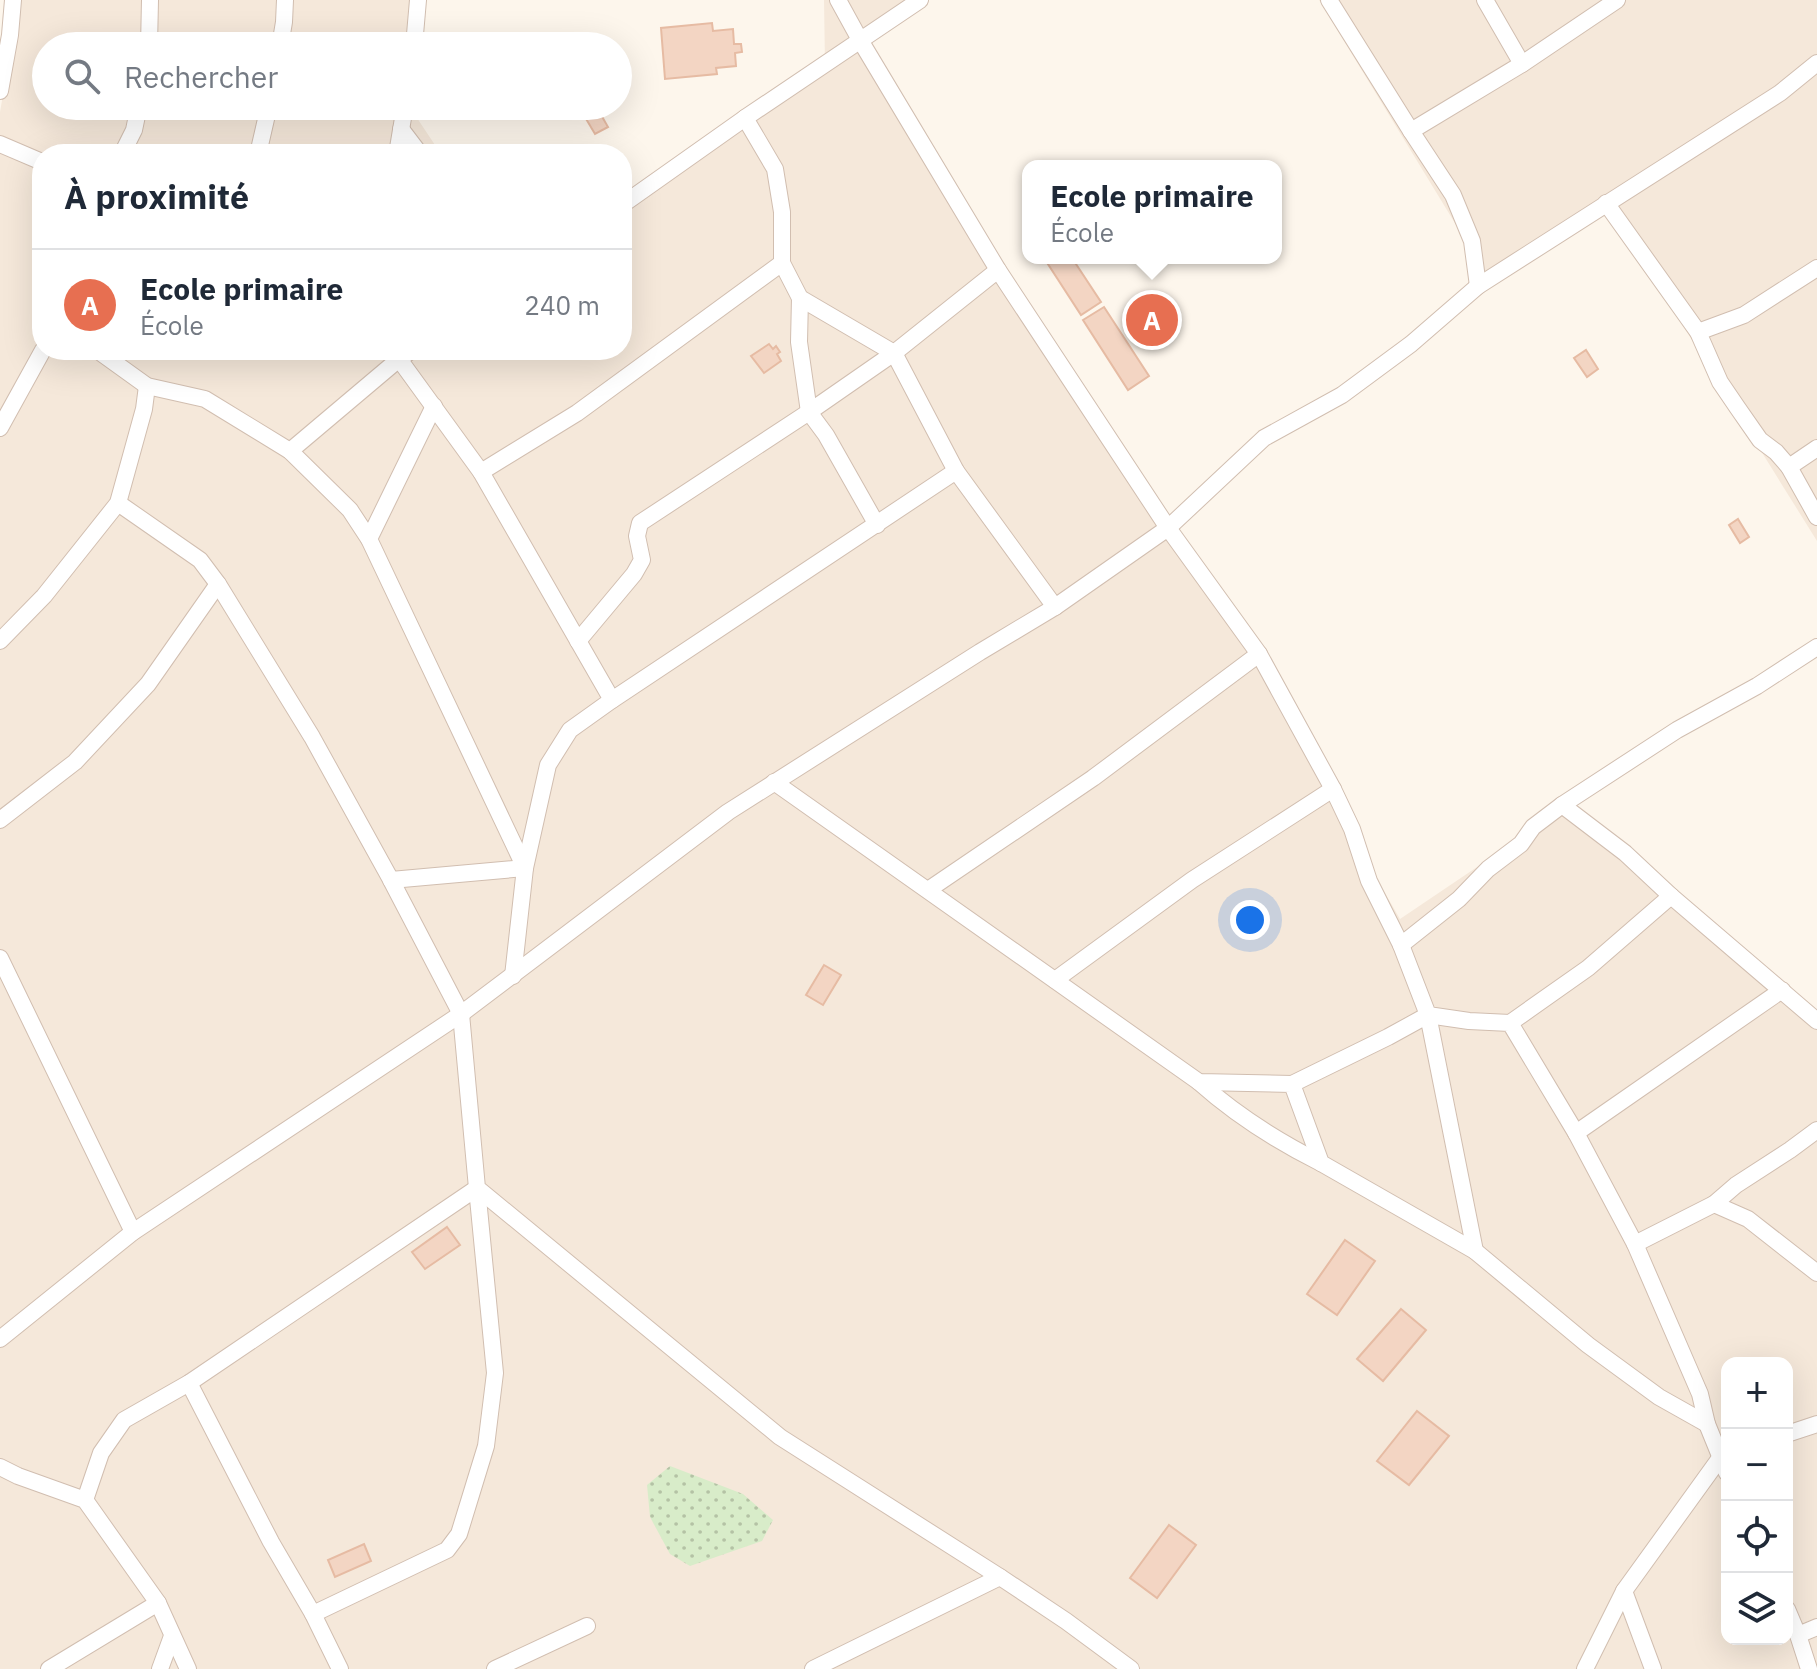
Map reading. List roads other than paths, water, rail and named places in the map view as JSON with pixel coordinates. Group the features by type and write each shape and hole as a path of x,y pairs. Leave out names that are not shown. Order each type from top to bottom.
{"street":[{"path":"0,91 13,0"},
{"path":"149,32 150,0"},
{"path":"282,32 285,0"},
{"path":"415,32 418,0"},
{"path":"838,0 998,270 1168,528 1259,654 1333,789 1352,829 1369,881 1401,945 1428,1015 1475,1251"},
{"path":"632,198 920,0"},
{"path":"1329,0 1453,195 1472,241 1478,286"},
{"path":"1485,0 1522,64"},
{"path":"1411,131 1522,64 1617,0"},
{"path":"0,1339 133,1232 461,1014 728,812 1055,607 1168,528 1264,438 1342,395 1411,344 1478,286 1689,153 1780,93 1817,63"},
{"path":"745,118 775,169 782,212 782,263 800,298 799,342 809,412 826,435 877,525"},
{"path":"127,144 136,120"},
{"path":"260,144 266,120"},
{"path":"399,144 403,120"},
{"path":"401,129 412,144"},
{"path":"0,144 32,158"},
{"path":"1606,203 1698,332 1720,382 1760,440 1789,467 1817,517"},
{"path":"481,472 577,413 782,263"},
{"path":"1698,332 1744,315 1817,268"},
{"path":"578,641 642,560 637,536 640,523 894,353 998,270"},
{"path":"800,298 894,353 956,471 1055,607"},
{"path":"0,428 37,360"},
{"path":"111,360 147,386 205,399 290,451 350,510 369,539 525,868"},
{"path":"290,451 392,360"},
{"path":"404,360 481,472 612,700"},
{"path":"0,641 44,596 118,503 144,409 147,386"},
{"path":"369,539 434,406"},
{"path":"1789,467 1817,448"},
{"path":"513,976 525,868 548,765 570,730 956,471"},
{"path":"118,503 200,560 218,584 312,737 461,1014 495,1373 486,1446 459,1534 447,1550 313,1614"},
{"path":"0,820 75,762 148,684 218,584"},
{"path":"1401,945 1459,899 1488,869 1521,844 1533,827 1562,805 1677,730 1757,686 1817,647"},
{"path":"928,890 1093,778 1259,654"},
{"path":"774,782 1199,1082 1227,1107 1288,1147 1475,1251 1588,1345 1659,1397 1707,1424"},
{"path":"1055,980 1192,880 1333,789"},
{"path":"1562,805 1625,853 1817,1021"},
{"path":"391,880 525,868"},
{"path":"1199,1082 1292,1084 1428,1015 1510,1023 1588,968 1671,896"},
{"path":"0,958 133,1232"},
{"path":"1576,1133 1782,990"},
{"path":"1510,1023 1576,1133 1635,1244 1700,1394 1707,1424 1721,1454"},
{"path":"1292,1084 1321,1163"},
{"path":"1635,1244 1714,1204 1736,1185 1817,1130"},
{"path":"85,1500 101,1453 124,1420 189,1383 477,1188"},
{"path":"477,1188 780,1437 1000,1577 1066,1621 1129,1669"},
{"path":"1714,1204 1748,1219 1817,1273"},
{"path":"189,1383 340,1669"},
{"path":"1793,1432 1817,1424"},
{"path":"0,1467 85,1500 158,1603 188,1669"},
{"path":"1585,1669 1624,1591 1721,1467"},
{"path":"813,1669 1000,1577"},
{"path":"1624,1591 1653,1669"},
{"path":"49,1669 158,1603"},
{"path":"1793,1623 1809,1669"},
{"path":"495,1669 587,1626"},
{"path":"1798,1635 1817,1627"},
{"path":"160,1669 172,1636"}],"place":[{"name":"Ecole primaire","path":"1152,320"}]}
